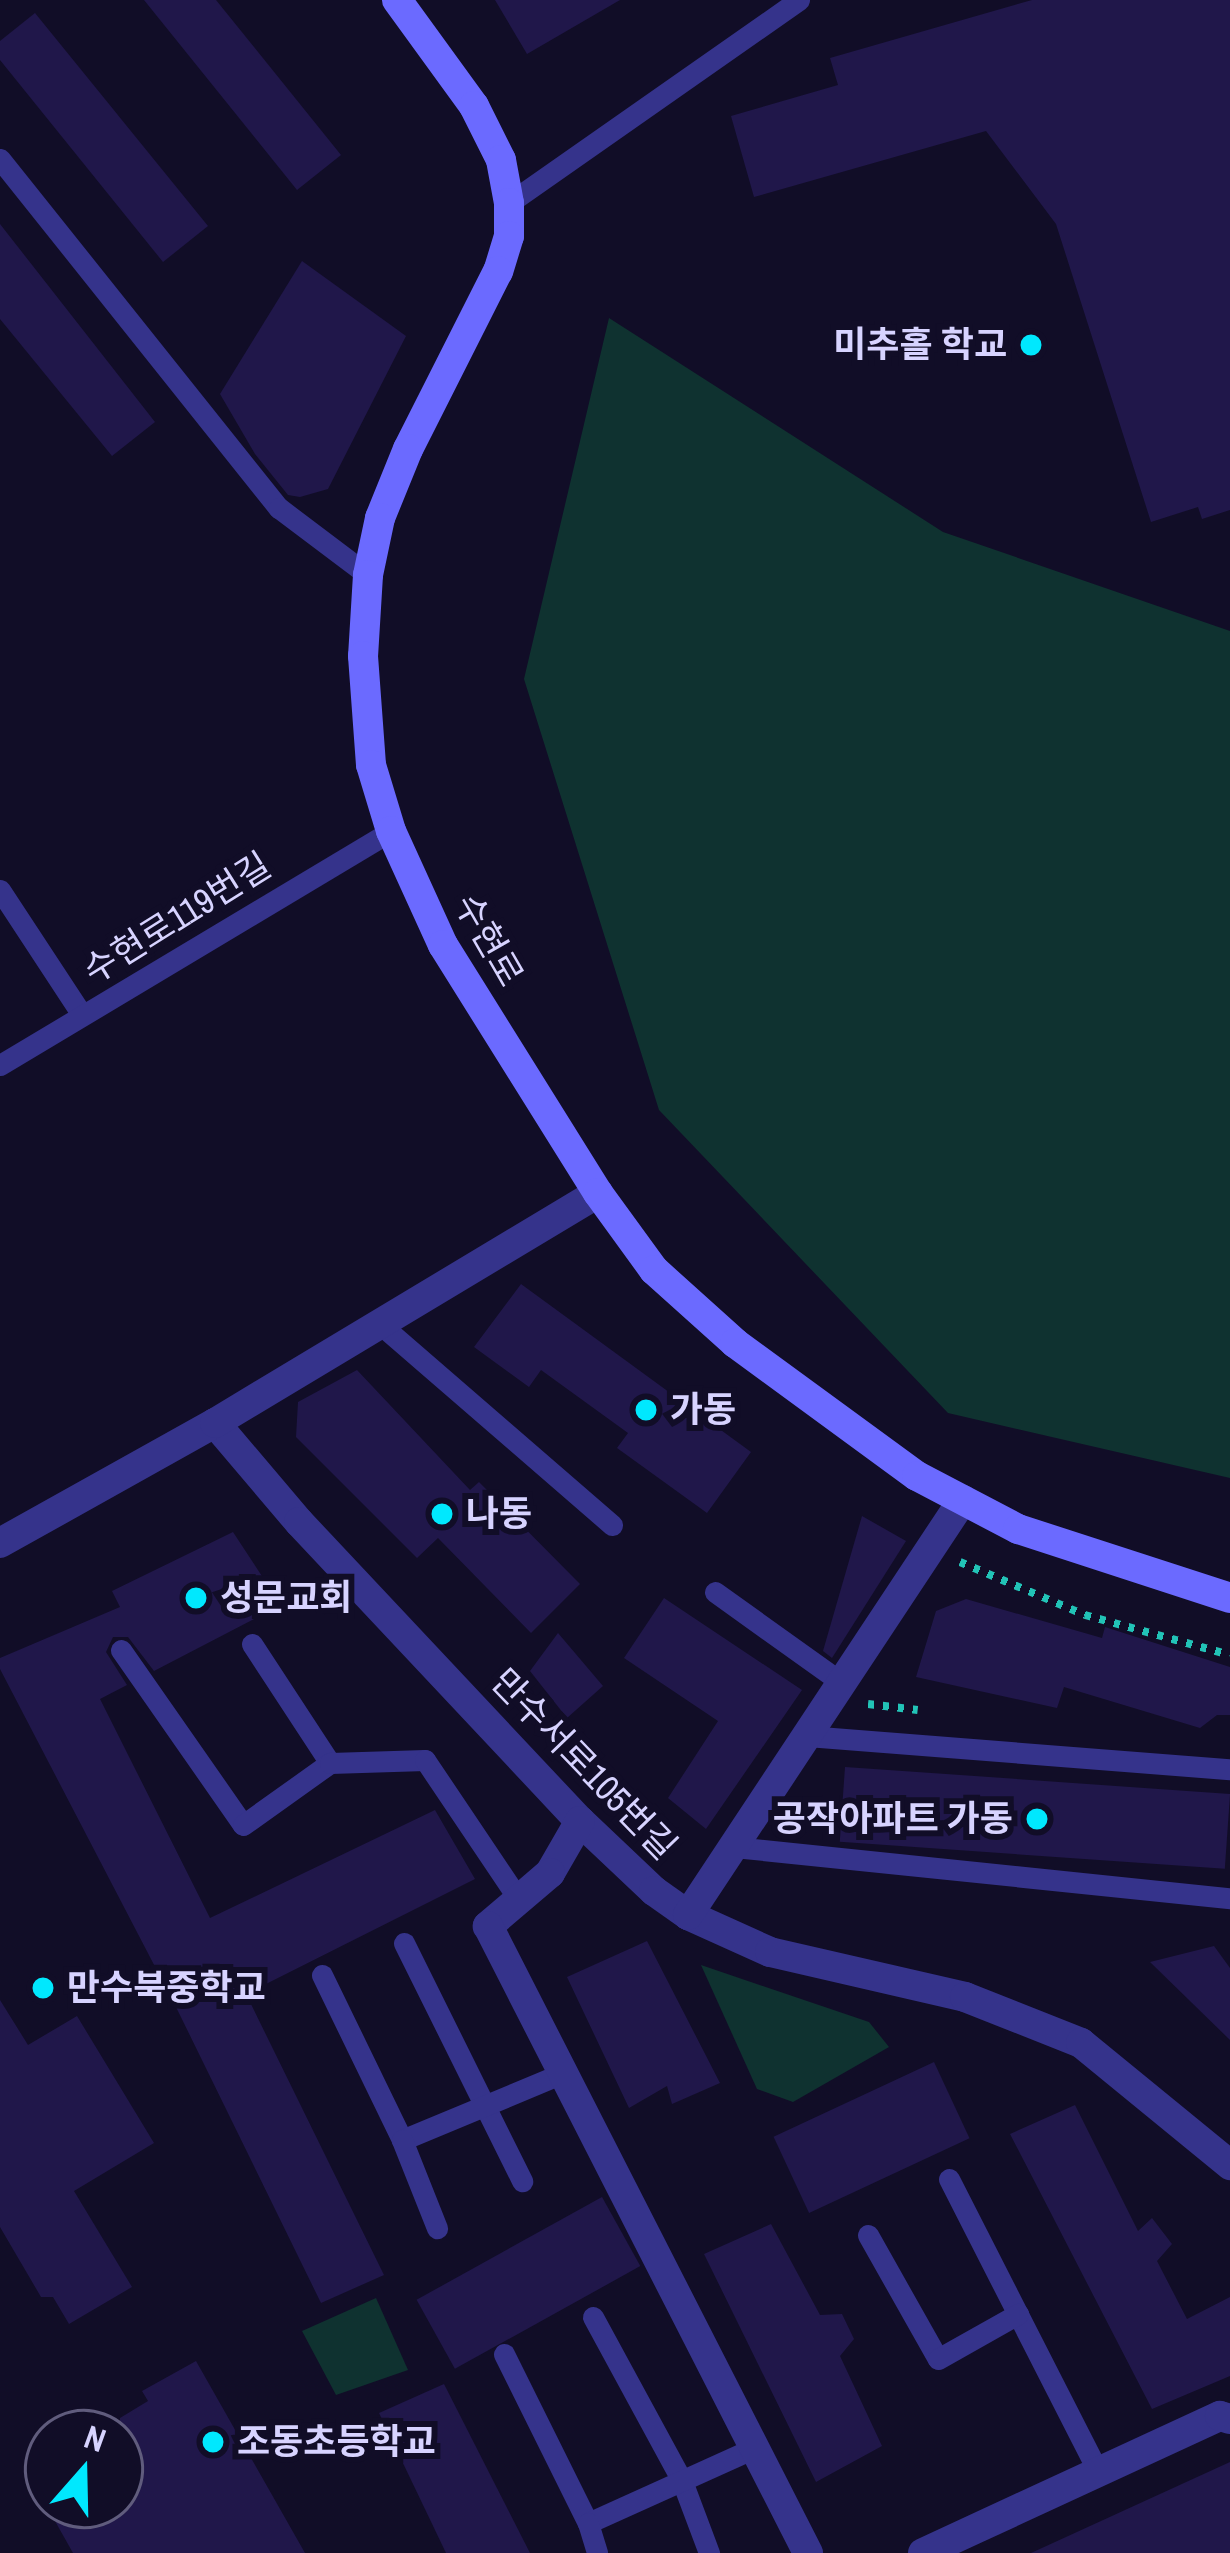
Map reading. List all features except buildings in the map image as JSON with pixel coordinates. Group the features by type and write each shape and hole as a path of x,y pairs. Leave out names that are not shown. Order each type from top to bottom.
{"street":[{"name":"수현로","path":"397,0 474,106 501,160 509,203 509,236 498,271 408,449 380,518 368,575 365,715 371,765 391,831 443,945 598,1193 653,1270 735,1343 843,1426 1018,1529 1230,1598"},
{"path":"0,1544 215,1423 598,1193"},
{"name":"만수서로105번길","path":"215,1423 299,1522 580,1821 654,1892 688,1915 770,1952 965,1996 1081,2042 1230,2165"},
{"path":"688,1915 807,1736 855,1684 963,1500"},
{"path":"580,1821 550,1873 488,1925 808,2553"},
{"path":"923,2553 1220,2416 1230,2420"}],"lane":[{"path":"509,203 799,0"},
{"path":"0,159 279,508 368,575"},
{"name":"수현로119번길","path":"0,1065 391,831"},
{"path":"0,890 82,1015"},
{"path":"380,1324 612,1525"},
{"path":"716,1592 855,1684"},
{"path":"252,1644 330,1763"},
{"path":"121,1650 243,1826 330,1763 424,1760 519,1900"},
{"path":"807,1736 1230,1768"},
{"path":"734,1847 1230,1898"},
{"path":"404,1943 522,2181"},
{"path":"322,1975 402,2140 437,2228"},
{"path":"402,2140 563,2073"},
{"path":"949,2179 1099,2473"},
{"path":"868,2235 938,2359 1018,2314"},
{"path":"593,2317 682,2481 710,2553"},
{"path":"504,2354 588,2523 597,2553"},
{"path":"588,2523 754,2447"}],"path":[{"path":"939,1553 1085,1615 1230,1655"},
{"path":"855,1684 859,1703 927,1711"}],"green space":[{"path":"609,318 943,532 1230,631 1230,1478 948,1413 659,1110 524,679"},
{"path":"701,1965 869,2022 889,2047 793,2102 757,2089"},
{"path":"376,2298 408,2370 336,2395 302,2331"}],"place":[{"name":"미추홀 학교","path":"1031,345"},
{"name":"가동","path":"646,1410"},
{"name":"나동","path":"442,1514"},
{"name":"성문교회","path":"196,1598"},
{"name":"공작아파트 가동","path":"1037,1819"},
{"name":"만수북중학교","path":"43,1988"},
{"name":"조동초등학교","path":"213,2442"}]}
